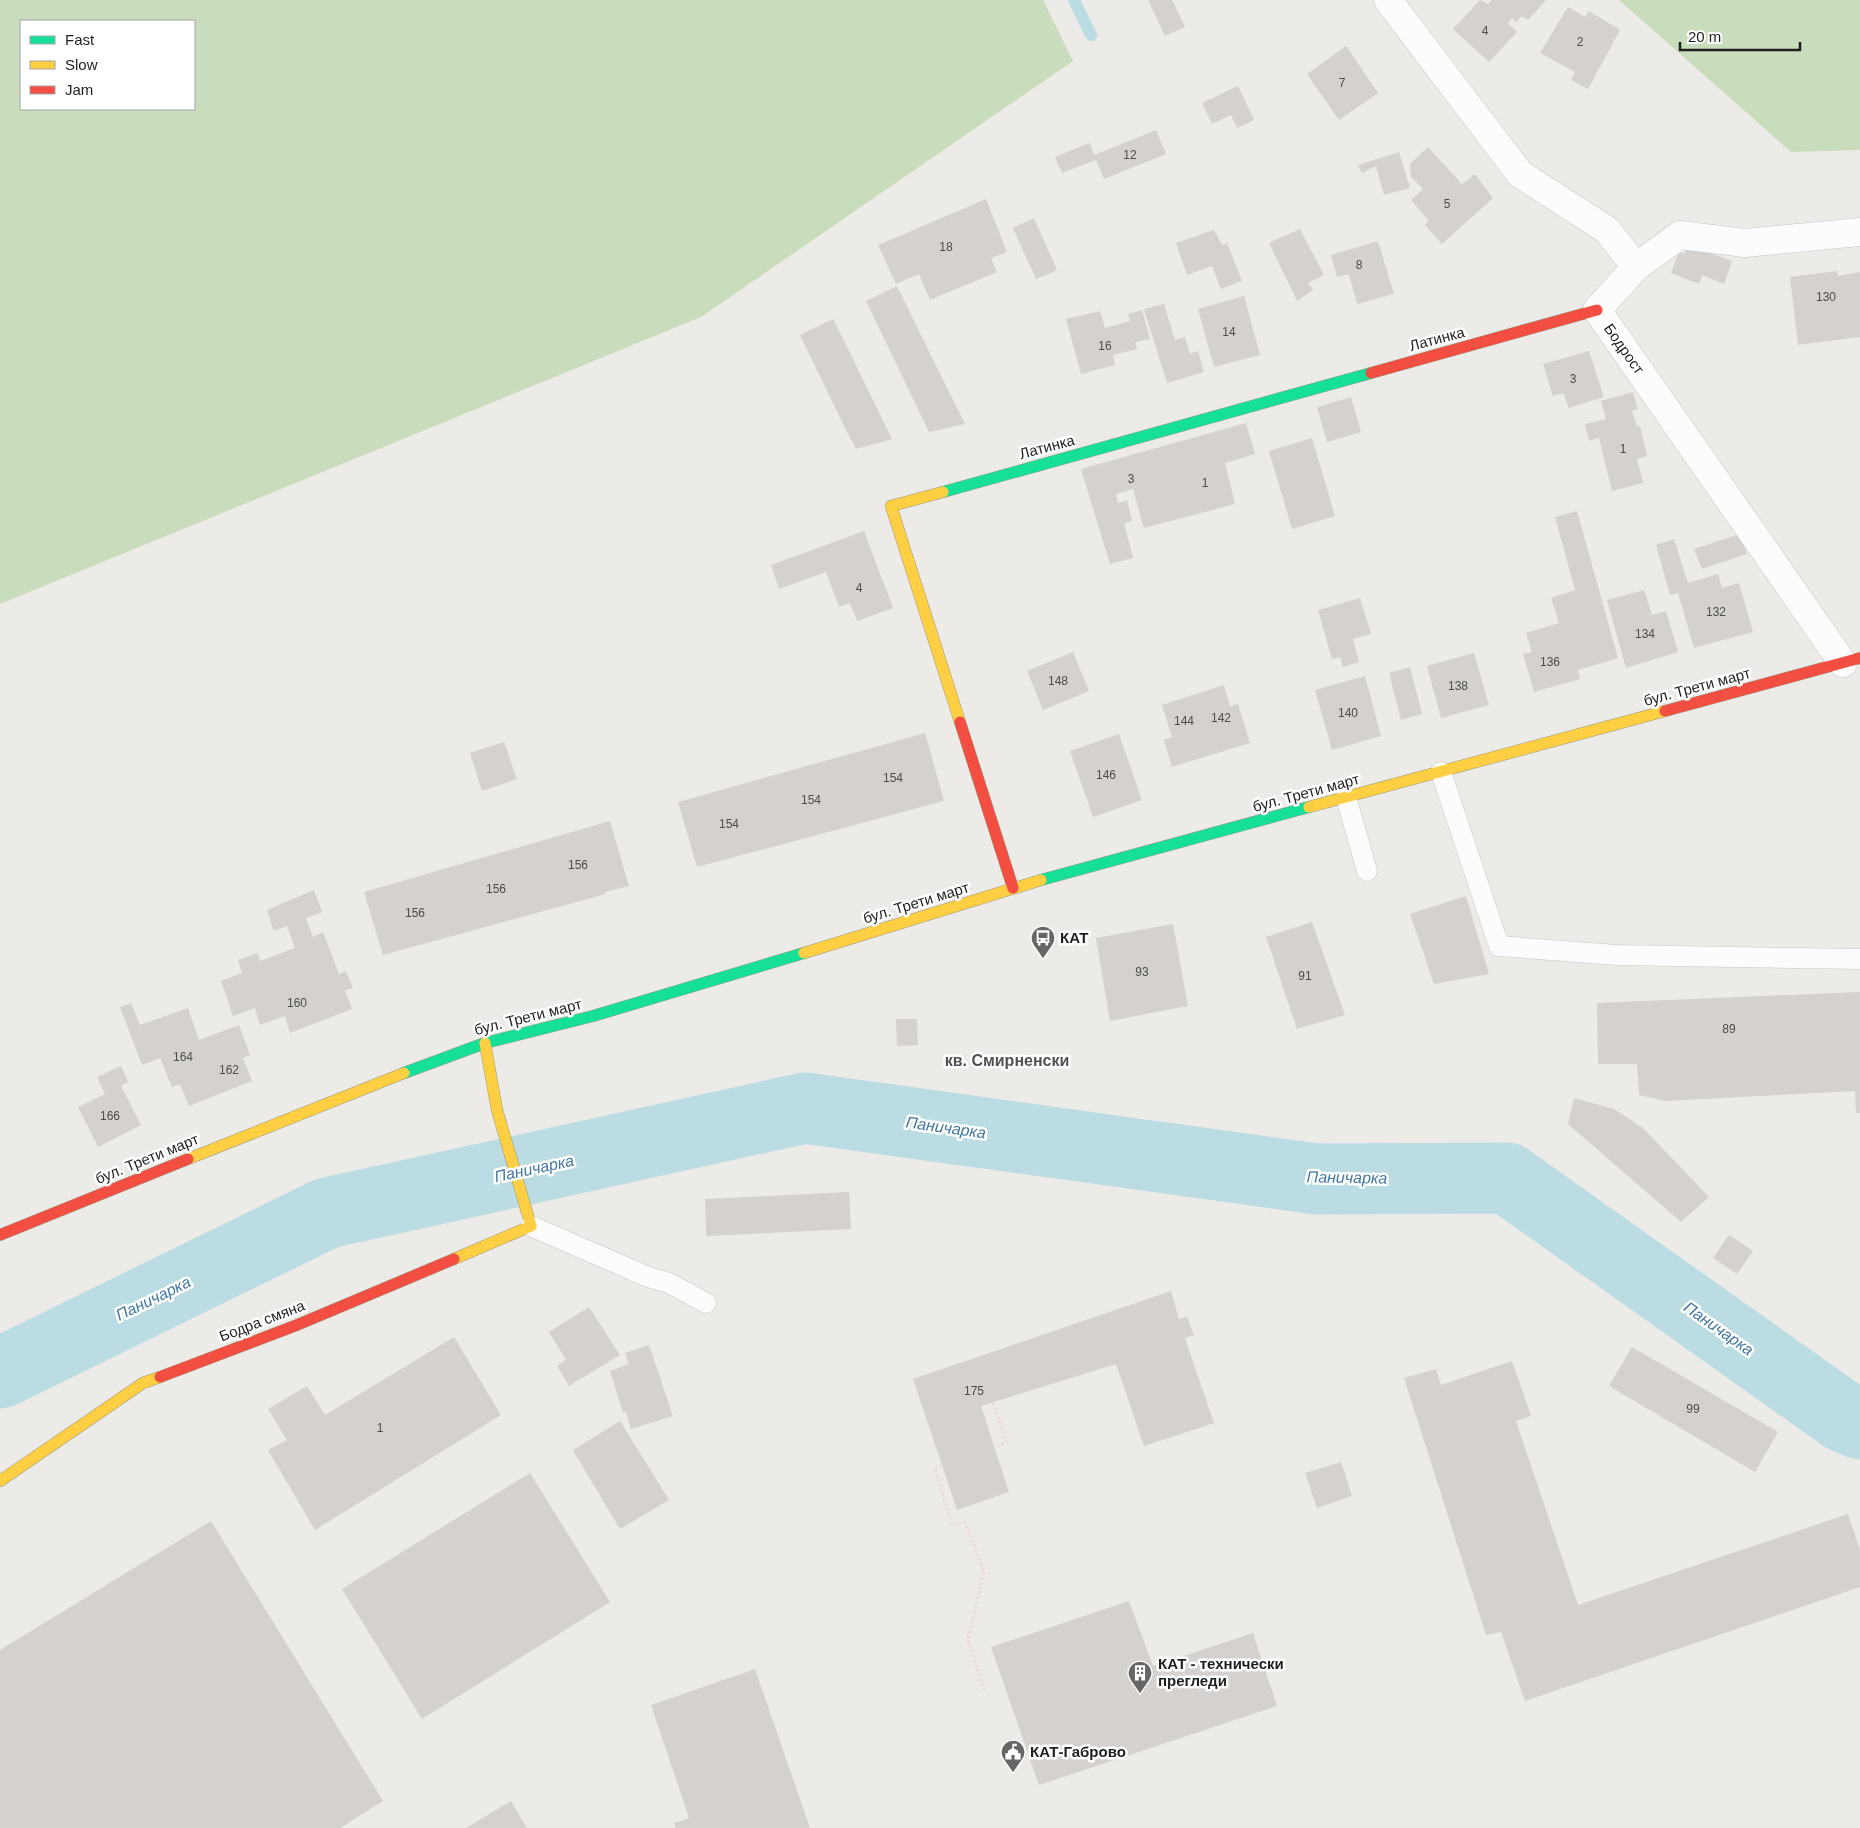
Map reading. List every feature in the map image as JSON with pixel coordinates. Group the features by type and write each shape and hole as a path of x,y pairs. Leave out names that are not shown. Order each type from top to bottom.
{"street":[{"path":"1388,0 1520,174 1607,230 1636,267"},
{"name":"Бодрост","path":"1852,661 1597,310 1636,267 1680,236 1745,243 1860,232"},
{"name":"Латинка","path":"1013,888 891,506 1597,310"},
{"name":"бул. Трети март","path":"0,1235 441,1058 485,1043 638,1003 1013,888 1852,661"},
{"path":"485,1043 497,1110 531,1226"},
{"name":"Бодра смяна","path":"0,1481 143,1383 296,1325 531,1226"}],"lane":[{"path":"1441,772 1499,946 1616,956 1860,959"},
{"path":"1346,797 1367,872"},
{"path":"531,1226 648,1278 669,1283 706,1303"}],"path":[{"path":"993,1403 1008,1442 995,1447"},
{"path":"943,1466 935,1468 952,1526 964,1522 984,1571 968,1639 984,1690"}],"green space":[{"path":"0,0 1043,0 1073,61 701,317 0,604"},
{"path":"1619,0 1860,0 1860,150 1791,152"}],"building":[{"path":"1148,0 1172,0 1185,27 1165,36"},
{"path":"1480,0 1488,4 1492,0 1546,0 1528,20 1522,16 1516,22 1512,18 1508,23 1517,32 1489,62 1453,29"},
{"path":"1568,7 1585,17 1589,11 1620,30 1588,89 1571,80 1575,72 1540,53"},
{"path":"1346,46 1378,93 1339,120 1307,74"},
{"path":"1238,86 1254,120 1237,128 1231,115 1212,124 1202,103"},
{"path":"1156,130 1166,154 1104,179 1096,160 1062,173 1055,157 1090,143 1094,155"},
{"path":"1428,147 1462,184 1475,174 1493,198 1442,244 1425,225 1429,221 1411,200 1423,189 1411,177 1410,164"},
{"path":"1399,152 1410,188 1384,195 1376,166 1362,173 1358,165"},
{"path":"986,199 1007,252 991,258 997,272 930,300 919,274 896,284 878,245"},
{"path":"1034,218 1057,270 1036,279 1013,228"},
{"path":"1300,229 1324,275 1308,283 1313,290 1297,301 1269,243"},
{"path":"1214,230 1222,245 1227,243 1242,281 1221,289 1212,266 1187,275 1176,243"},
{"path":"1378,241 1394,294 1357,304 1349,274 1337,277 1331,255"},
{"path":"1688,245 1732,261 1724,284 1702,275 1699,284 1671,273 1679,251 1684,254"},
{"path":"1837,271 1838,276 1860,272 1860,337 1798,345 1790,277"},
{"path":"897,286 965,424 929,432 866,301"},
{"path":"1244,296 1260,355 1214,367 1198,309"},
{"path":"1164,304 1175,340 1185,337 1190,354 1198,351 1204,372 1167,383 1144,309"},
{"path":"1142,310 1150,339 1135,342 1137,349 1113,355 1115,365 1081,374 1066,319 1100,311 1105,328 1130,321 1128,314"},
{"path":"833,319 892,439 856,449 846,430 800,335"},
{"path":"1589,351 1604,397 1569,408 1563,393 1553,396 1543,364"},
{"path":"1633,392 1638,409 1632,411 1637,426 1640,426 1647,456 1637,459 1643,483 1612,491 1599,438 1589,441 1585,424 1606,419 1601,401"},
{"path":"1351,397 1361,432 1327,442 1317,407"},
{"path":"1246,423 1255,454 1225,463 1235,504 1144,528 1133,489 1116,494 1118,503 1127,500 1132,521 1124,523 1133,558 1110,564 1081,469"},
{"path":"1312,438 1335,516 1292,529 1269,451"},
{"path":"1577,511 1618,658 1578,670 1580,679 1534,692 1523,654 1532,652 1526,633 1559,623 1551,598 1575,590 1555,517"},
{"path":"864,531 893,608 857,621 850,603 839,607 826,572 779,589 771,565"},
{"path":"1740,534 1747,554 1702,569 1694,549"},
{"path":"1674,539 1688,583 1718,574 1722,588 1739,583 1753,632 1694,648 1678,593 1670,595 1656,545"},
{"path":"1644,590 1652,615 1666,611 1678,652 1626,668 1607,600"},
{"path":"1360,598 1371,634 1353,639 1359,662 1343,667 1340,657 1332,659 1318,610"},
{"path":"1073,652 1089,691 1043,710 1027,671"},
{"path":"1474,653 1489,705 1441,718 1427,666"},
{"path":"1410,667 1422,714 1401,720 1389,673"},
{"path":"1365,676 1381,736 1332,750 1315,690"},
{"path":"1224,685 1230,706 1238,704 1250,743 1172,767 1164,740 1172,737 1162,705"},
{"path":"925,733 944,801 697,867 678,802"},
{"path":"1119,734 1142,800 1093,817 1070,751"},
{"path":"504,742 517,779 482,791 470,753"},
{"path":"610,821 629,886 383,955 364,892"},
{"path":"314,890 322,912 306,918 313,937 323,932 339,974 346,971 353,988 345,990 352,1009 290,1033 285,1016 260,1025 255,1008 233,1016 221,981 242,973 238,960 258,953 260,961 295,948 287,926 274,931 267,910"},
{"path":"1466,896 1489,974 1434,984 1410,914"},
{"path":"1312,922 1345,1015 1297,1029 1266,937"},
{"path":"1173,924 1188,1006 1110,1021 1096,938"},
{"path":"1860,992 1860,1113 1856,1113 1855,1091 1665,1101 1639,1095 1637,1064 1598,1064 1597,1003"},
{"path":"131,1003 140,1025 188,1008 199,1040 239,1025 250,1055 243,1058 252,1081 189,1106 180,1084 172,1087 160,1058 142,1065 120,1007"},
{"path":"896,1019 917,1019 918,1045 897,1046"},
{"path":"121,1066 128,1082 121,1086 141,1125 98,1147 78,1107 105,1094 97,1077"},
{"path":"1574,1098 1614,1109 1643,1128 1709,1197 1681,1222 1568,1124"},
{"path":"849,1192 851,1229 706,1236 705,1199"},
{"path":"1729,1235 1753,1251 1737,1274 1713,1258"},
{"path":"1171,1291 1179,1319 1187,1317 1194,1335 1185,1338 1214,1423 1144,1446 1116,1364 981,1406 1009,1492 957,1510 913,1379"},
{"path":"589,1307 620,1355 569,1386 557,1366 566,1360 549,1332"},
{"path":"454,1337 501,1415 315,1530 268,1450 287,1440 268,1409 307,1386 325,1415"},
{"path":"649,1345 673,1416 631,1429 626,1412 623,1413 610,1371 629,1364 625,1353"},
{"path":"1632,1347 1778,1432 1755,1472 1609,1386"},
{"path":"1512,1361 1531,1416 1516,1421 1578,1605 1848,1514 1860,1550 1860,1587 1525,1701 1501,1632 1486,1635 1404,1378 1436,1369 1441,1385"},
{"path":"620,1421 669,1500 620,1529 573,1450"},
{"path":"1341,1462 1352,1496 1317,1508 1305,1473"},
{"path":"530,1473 610,1602 422,1719 342,1589"},
{"path":"211,1521 383,1801 340,1828 0,1828 0,1650"},
{"name":"КАТ - технически прегледи","path":"1129,1601 1153,1666 1253,1633 1277,1706 1039,1785 991,1647"},
{"path":"755,1669 810,1828 676,1828 674,1823 689,1818 651,1705"},
{"path":"511,1801 527,1828 466,1828"}],"waterway":[{"path":"1074,0 1091,35"},
{"name":"Паничарка","path":"0,1373 327,1213 805,1108 1317,1179 1507,1178 1844,1417 1860,1424"}],"traffic: fast":[{"path":"943,492 1371,373"},
{"path":"1041,880 1309,807"},
{"path":"404,1073 485,1043 593,1016 804,953"}],"traffic: slow":[{"path":"943,492 891,506 960,722"},
{"path":"1309,807 1665,711"},
{"path":"804,953 1041,880"},
{"path":"454,1259 531,1226 497,1110 485,1043"},
{"path":"188,1159 404,1073"},
{"path":"0,1481 143,1383 160,1377"}],"traffic: jam":[{"path":"1371,373 1597,310"},
{"path":"1665,711 1860,658"},
{"path":"960,722 1013,888"},
{"path":"0,1235 188,1159"},
{"path":"160,1377 297,1325 454,1259"}],"place":[{"name":"КАТ","path":"1043,959"},
{"name":"КАТ - технически прегледи","path":"1140,1694"},
{"name":"КАТ-Габрово","path":"1013,1773"}],"district":[{"name":"кв. Смирненски","path":"1007,1060"}]}
